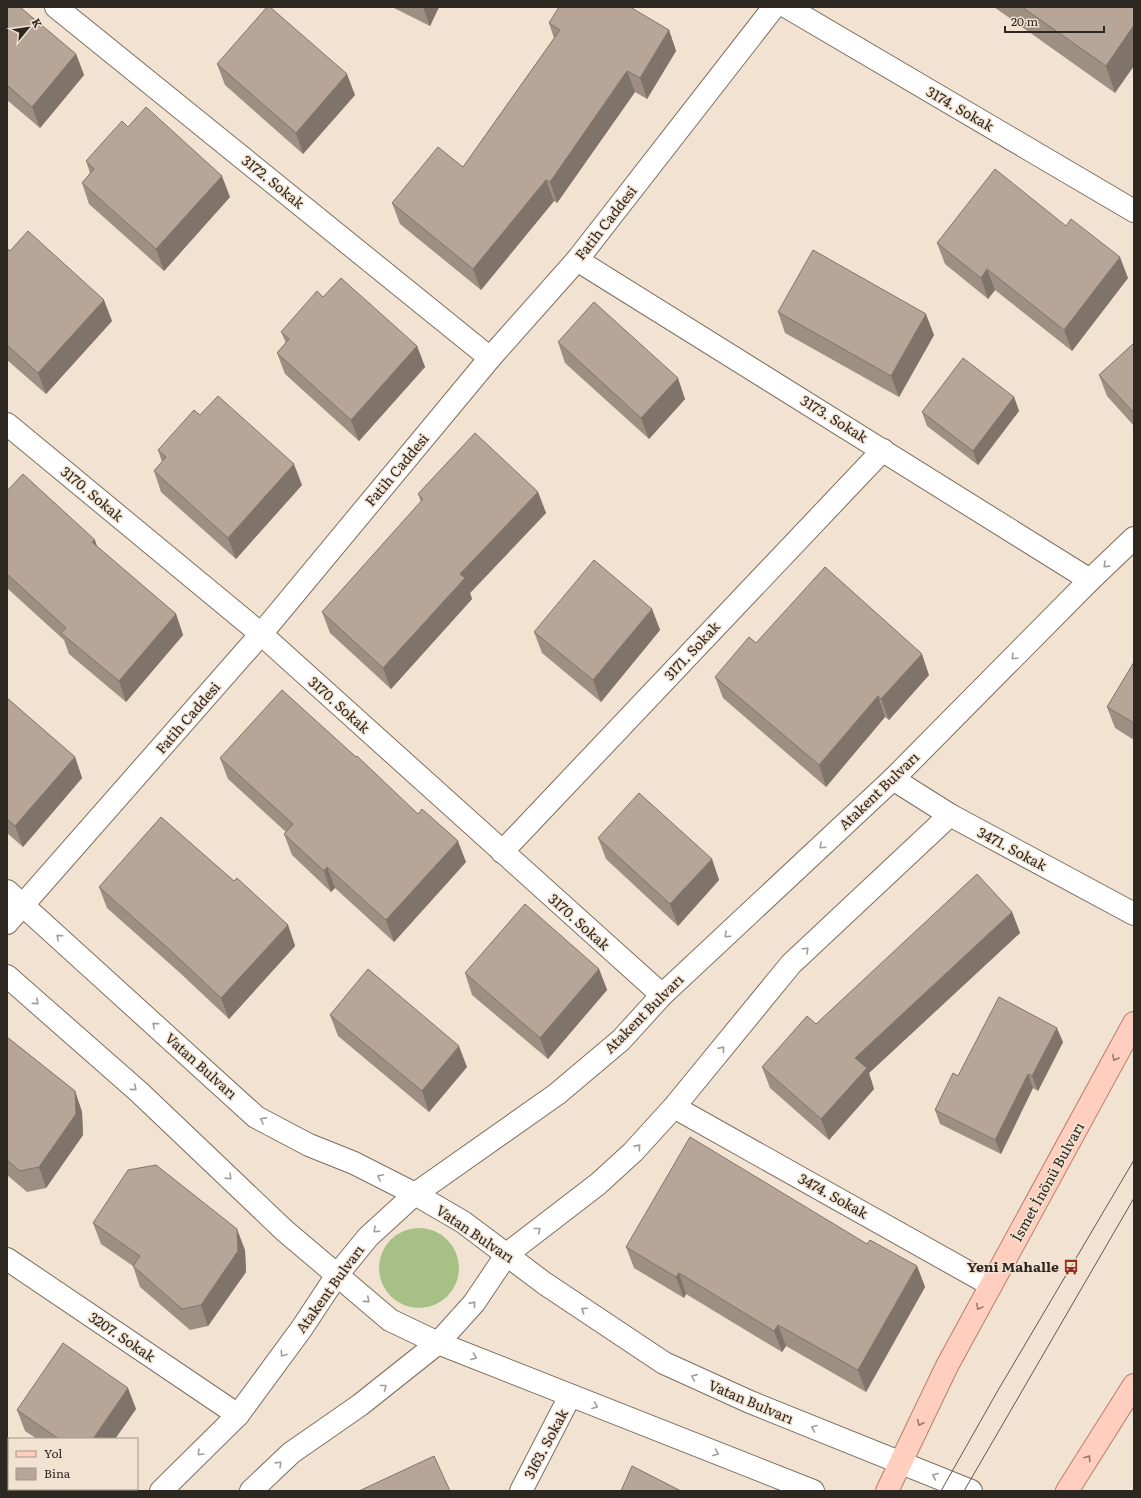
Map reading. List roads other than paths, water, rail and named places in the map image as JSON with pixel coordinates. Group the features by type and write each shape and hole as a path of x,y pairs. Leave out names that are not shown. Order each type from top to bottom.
{"main road":[{"name":"İsmet İnönü Bulvarı","path":"887,1491 947,1366 1134,1023"},
{"path":"1067,1491 1134,1385"}],"street":[{"name":"3172. Sokak","path":"56,7 490,358"},
{"name":"Fatih Caddesi","path":"7,923 261,634 490,358 577,260 774,7"},
{"name":"3174. Sokak","path":"787,7 1134,211"},
{"name":"3173. Sokak","path":"577,260 1090,580"},
{"name":"3170. Sokak","path":"7,424 261,634 662,996"},
{"name":"3171. Sokak","path":"502,852 883,450"},
{"name":"Atakent Bulvarı","path":"161,1491 238,1415 302,1328 337,1275 368,1237 415,1194 557,1094 621,1040 662,996 893,779 1090,580 1134,538"},
{"name":"3471. Sokak","path":"893,779 950,815 1134,914"},
{"path":"251,1491 291,1453 360,1405 438,1343 474,1303 507,1254 598,1184 633,1152 674,1107 791,964 950,815"},
{"name":"Vatan Bulvarı","path":"7,891 256,1117 309,1145 354,1163 415,1194 463,1222 544,1283 664,1363 750,1402 971,1491"},
{"path":"7,976 139,1092 285,1231 390,1320 438,1343 813,1491"},
{"name":"3474. Sokak","path":"674,1107 991,1285"},
{"name":"3207. Sokak","path":"7,1259 238,1415"},
{"name":"3163. Sokak","path":"521,1491 570,1396"}],"tram line":[{"path":"941,1491 997,1392 1134,1160"},
{"path":"964,1491 1134,1198"}],"place":[{"name":"Yeni Mahalle","path":"1071,1267"}]}
